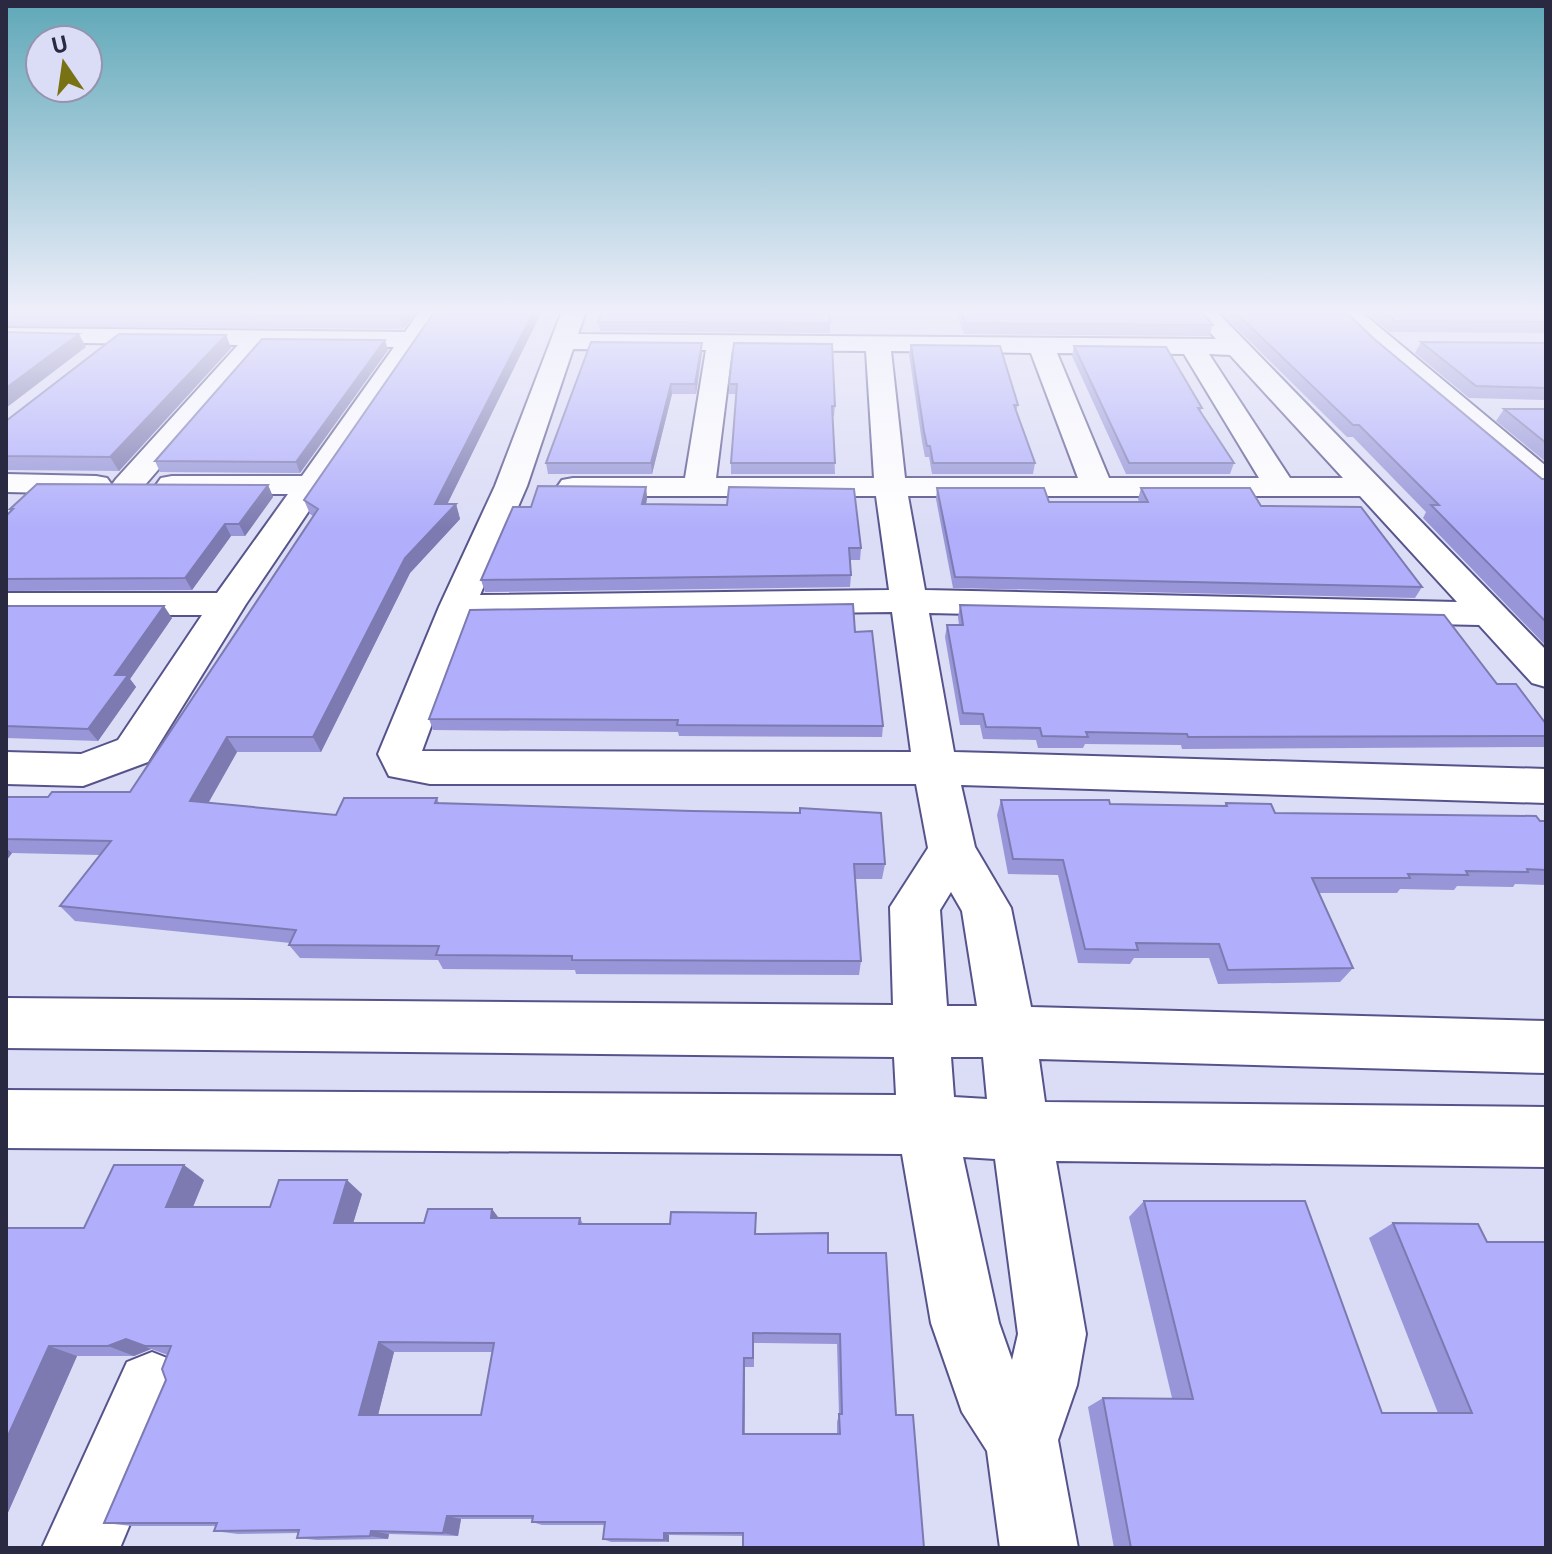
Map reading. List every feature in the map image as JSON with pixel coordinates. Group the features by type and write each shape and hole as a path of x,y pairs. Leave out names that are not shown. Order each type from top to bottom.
{"street":[{"path":"127,486 218,384"},
{"path":"6,768 83,770 133,751 228,604 381,384"},
{"path":"548,384 511,486 457,607 399,754 404,765 430,768 935,768 1546,786"},
{"path":"699,487 714,384"},
{"path":"882,384 891,489 935,768 952,851 986,908 1052,1334 1042,1385 1022,1440"},
{"path":"1056,384 1097,486"},
{"path":"1215,384 1280,487"},
{"path":"1273,384 1546,674"},
{"path":"1429,384 1460,409 1531,430"},
{"path":"1495,420 1546,482"},
{"path":"13,490 312,485"},
{"path":"511,486 891,489 1368,487"},
{"path":"457,607 907,601 1489,614"},
{"path":"6,604 228,604"},
{"path":"952,851 915,907 923,1084 965,1323 987,1387 1022,1440 1039,1548"},
{"path":"6,1023 1016,1089 1546,1137"},
{"path":"6,1119 923,1084 1016,1089 1546,1047"},
{"path":"81,1548 152,1387"}],"building":[{"path":"55,384 180,384 110,457 6,456 6,421"},
{"path":"223,384 353,384 296,462 155,461"},
{"path":"385,384 497,384 435,504 456,504 405,558 313,737 227,737 190,801 336,815 344,798 437,798 435,803 692,811 800,813 800,808 881,813 885,864 854,864 861,961 572,960 572,956 436,955 439,946 289,945 296,930 60,906 111,841 6,839 6,797 48,797 52,792 130,792 318,509 304,500"},
{"path":"576,384 695,384 671,384 651,463 546,463"},
{"path":"729,384 834,384 835,463 731,463 737,384"},
{"path":"917,384 1011,384 1018,405 1014,405 1035,463 933,463 924,432"},
{"path":"1092,384 1188,384 1202,408 1198,408 1234,463 1129,463"},
{"path":"1310,384 1428,384 1542,479 1546,479 1546,622 1431,505 1439,505 1359,425 1353,425"},
{"path":"1473,384 1546,384 1546,388"},
{"path":"1504,409 1546,409 1546,443"},
{"path":"37,484 268,485 239,524 225,524 185,578 6,579 6,516"},
{"path":"538,486 646,487 642,504 727,505 729,487 854,489 861,548 849,548 851,575 481,580 513,507 531,507"},
{"path":"937,488 1044,488 1049,502 1148,502 1141,488 1250,488 1261,506 1361,507 1422,587 955,577"},
{"path":"853,604 855,632 872,631 883,726 677,725 678,720 429,719 470,610"},
{"path":"960,605 1444,615 1497,684 1516,684 1546,724 1546,736 1188,737 1187,734 1086,732 1088,737 1042,736 1040,728 986,727 983,714 963,713 947,625 963,625"},
{"path":"6,606 164,606 115,675 128,675 88,729 6,726"},
{"path":"1001,800 1109,800 1110,804 1227,806 1226,803 1271,804 1275,813 1536,816 1540,821 1546,821 1546,870 1466,871 1468,875 1408,874 1410,878 1312,878 1353,968 1228,970 1219,944 1136,943 1138,950 1085,949 1063,860 1013,859"},
{"path":"114,1165 184,1165 166,1207 270,1207 279,1180 347,1180 334,1223 424,1223 428,1209 492,1209 491,1218 580,1218 579,1224 670,1224 671,1212 756,1213 755,1234 828,1233 828,1253 886,1253 896,1415 913,1415 924,1548 743,1548 743,1533 664,1533 664,1540 603,1539 605,1522 532,1522 533,1516 447,1516 443,1533 371,1531 370,1536 297,1538 299,1530 214,1531 217,1523 104,1523 166,1380 162,1369 171,1346 145,1346 126,1339 108,1346 49,1346 6,1440 6,1228 84,1228","holes":["753,1333 840,1334 840,1434 743,1434 744,1358 753,1358","379,1342 494,1343 481,1415 359,1415"]},
{"path":"1144,1201 1305,1201 1382,1413 1472,1413 1393,1223 1478,1224 1487,1242 1546,1242 1546,1548 1131,1548 1103,1398 1193,1399"}]}
